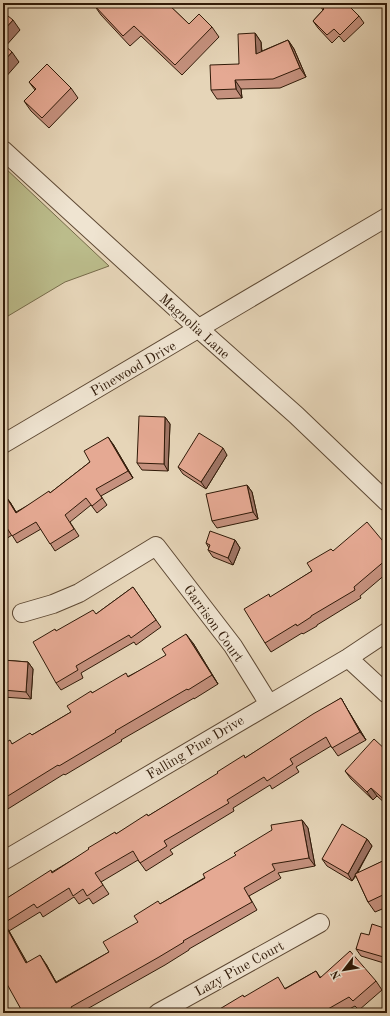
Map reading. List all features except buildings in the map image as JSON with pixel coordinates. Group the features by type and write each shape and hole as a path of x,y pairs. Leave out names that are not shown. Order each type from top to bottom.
{"street":[{"name":"Magnolia Lane","path":"3,150 199,329 296,415 387,502"},
{"name":"Pinewood Drive","path":"3,444 384,222"},
{"name":"Garrison Court","path":"22,613 53,604 79,593 156,546 234,646 268,704"},
{"name":"Falling Pine Drive","path":"3,861 348,658 387,632"},
{"path":"348,658 387,694"},
{"name":"Lazy Pine Court","path":"158,1013 320,923"}],"green space":[{"path":"3,166 109,266 65,282 3,319"}]}
